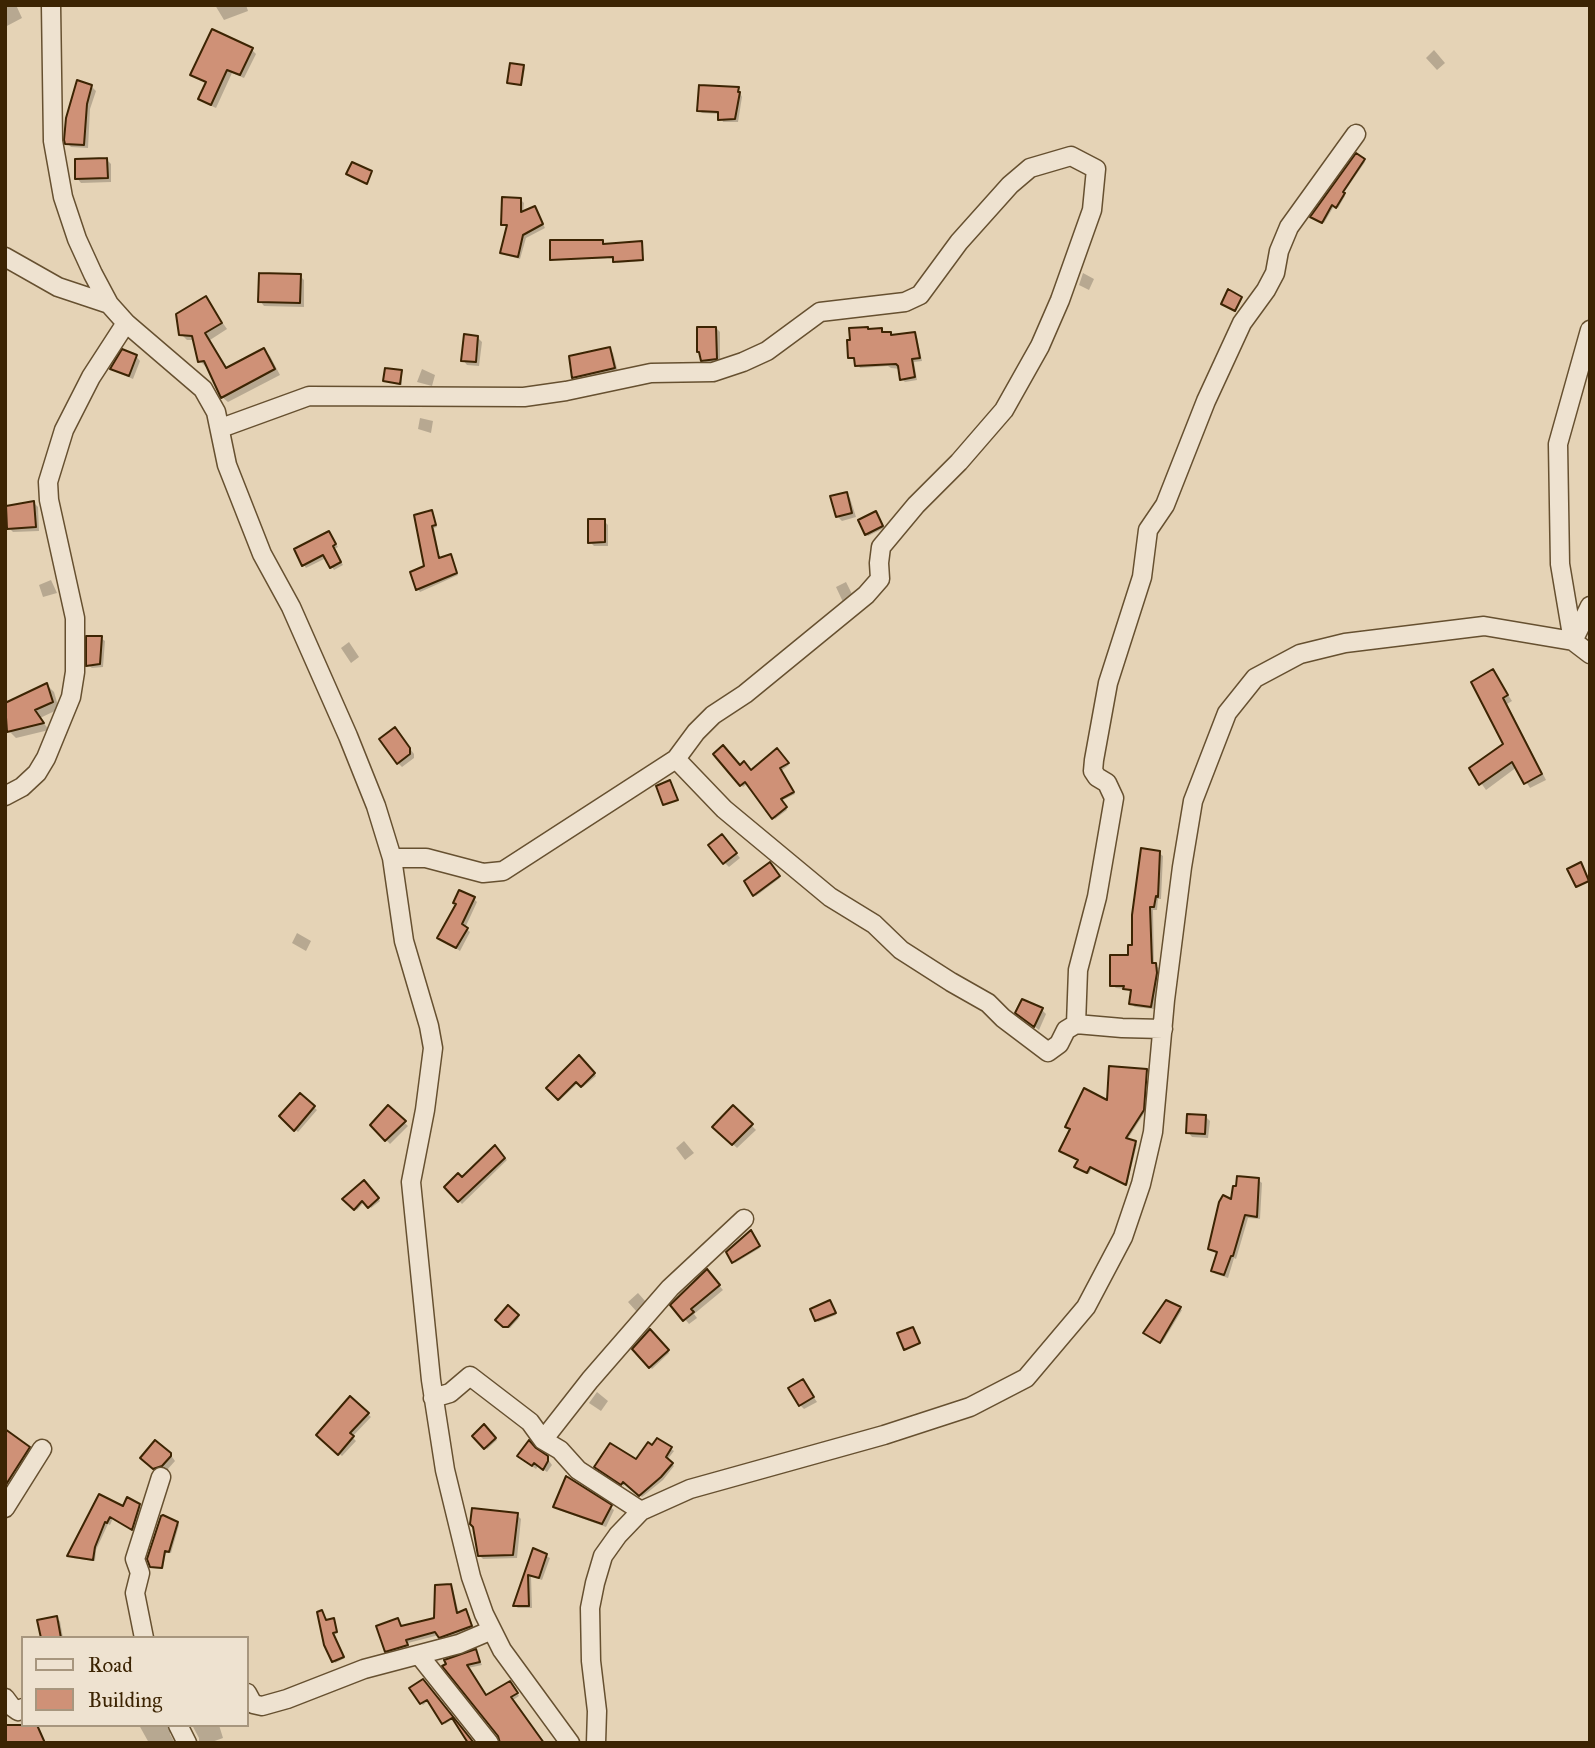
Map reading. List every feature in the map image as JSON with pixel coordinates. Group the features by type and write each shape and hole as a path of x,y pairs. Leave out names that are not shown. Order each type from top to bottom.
{"street":[{"path":"51,5 54,141 63,197 77,239 109,304 126,323 203,389 215,412 221,428 227,465 262,554 291,607 348,736 376,806 392,858 404,941 433,1048 425,1110 411,1182 433,1398 445,1470 471,1577 492,1630 515,1669 570,1743"},
{"path":"1076,1024 1078,970 1097,897 1114,798 1107,783 1093,771 1096,747 1108,683 1142,577 1148,530 1165,505 1210,391 1242,323 1276,273 1279,251 1289,227 1356,134"},
{"path":"221,428 309,396 524,397 651,373 713,372 767,351 820,312 905,302 920,295 959,242 1010,185 1030,168 1071,156 1096,169 1092,210 1060,300 1040,346 1004,410 881,547 880,579 866,595 745,694 713,715 676,759 503,871 483,873 426,858 392,858"},
{"path":"5,257 58,286 109,304"},
{"path":"5,796 22,787 37,773 71,697 75,672 75,618 49,500 48,482 64,430 91,377 126,323"},
{"path":"1573,640 1560,564 1559,444 1590,330"},
{"path":"1573,640 1590,606"},
{"path":"596,1743 597,1711 591,1661 590,1608 594,1583 603,1556 641,1511 691,1489 884,1435 970,1407 1026,1378 1086,1307 1123,1237 1141,1184 1153,1132 1182,867 1194,801 1227,712 1255,678 1300,654 1345,643 1484,626 1573,640 1590,654"},
{"path":"676,759 724,809 830,897 874,924 901,950 988,1003 1003,1018 1048,1052 1059,1044 1066,1030 1076,1024 1163,1029"},
{"path":"544,1440 590,1380 670,1288 744,1219"},
{"path":"433,1398 450,1393 470,1376 530,1422 544,1440 560,1450 579,1470 641,1511"},
{"path":"5,1508 43,1449"},
{"path":"144,1636 135,1593 139,1573 135,1559 162,1477"},
{"path":"248,1695 253,1704 262,1706 364,1670 459,1644 492,1630"},
{"path":"419,1655 489,1743"},
{"path":"5,1698 18,1711 21,1709"},
{"path":"179,1727 187,1743"}],"building":[{"path":"212,29 253,48 240,75 227,70 211,105 198,99 206,82 190,75"},
{"path":"510,63 524,65 521,85 507,83"},
{"path":"77,80 92,85 87,104 84,145 65,144 64,140 66,118"},
{"path":"699,85 739,87 735,119 718,120 718,112 697,111"},
{"path":"1356,153 1365,159 1343,192 1345,193 1336,208 1332,205 1322,223 1310,217"},
{"path":"107,158 108,178 75,179 75,159"},
{"path":"352,162 372,171 367,184 346,174"},
{"path":"502,197 521,198 521,212 535,206 543,224 523,235 518,257 500,253 507,225 501,225"},
{"path":"550,240 603,240 603,244 642,241 643,260 613,262 613,257 550,260"},
{"path":"259,273 301,274 300,303 258,302"},
{"path":"1228,289 1242,297 1235,311 1221,304"},
{"path":"206,296 222,323 205,333 226,368 264,348 275,369 221,398 204,361 198,362 192,336 179,335 176,314"},
{"path":"697,327 716,327 717,359 701,361 697,352"},
{"path":"849,328 882,328 882,332 891,332 891,335 915,332 920,358 912,359 915,377 900,380 896,364 855,366 854,358 848,358"},
{"path":"464,334 478,336 476,362 461,361"},
{"path":"610,347 615,368 572,378 569,356"},
{"path":"122,349 137,355 129,376 110,369"},
{"path":"385,368 402,370 400,384 383,381"},
{"path":"847,492 852,513 836,517 830,496"},
{"path":"34,501 36,527 7,529 6,506"},
{"path":"432,510 436,525 432,526 439,558 451,554 457,573 416,590 410,572 424,566 414,515"},
{"path":"876,511 883,526 865,535 858,520"},
{"path":"588,519 605,519 605,542 588,543"},
{"path":"329,531 341,562 330,568 323,555 302,566 294,549"},
{"path":"86,636 102,636 100,664 86,666"},
{"path":"1493,669 1508,695 1503,698 1542,774 1524,784 1512,762 1479,785 1469,768 1503,744 1471,682"},
{"path":"47,683 53,702 35,710 44,723 7,732 5,703"},
{"path":"395,727 410,748 410,754 397,764 379,739"},
{"path":"723,745 740,765 744,761 751,770 777,748 789,763 780,768 794,792 781,799 787,807 772,819 745,782 740,786 713,754"},
{"path":"670,780 678,800 663,805 656,786"},
{"path":"722,834 737,853 723,864 708,845"},
{"path":"1141,848 1160,851 1158,897 1156,896 1154,907 1150,907 1152,963 1156,963 1157,973 1151,1007 1129,1004 1131,990 1123,989 1124,986 1110,986 1110,955 1128,955 1128,945 1132,945 1132,915"},
{"path":"770,862 780,876 753,896 744,881"},
{"path":"1581,862 1589,881 1576,887 1567,869"},
{"path":"459,890 475,897 462,924 468,928 456,948 437,938 456,904 453,903"},
{"path":"1022,999 1043,1008 1034,1027 1015,1013"},
{"path":"579,1055 595,1073 581,1087 576,1082 558,1100 546,1088"},
{"path":"1109,1066 1147,1069 1144,1110 1126,1138 1136,1141 1126,1185 1090,1167 1087,1173 1074,1167 1078,1160 1059,1151 1070,1129 1065,1127 1084,1088 1107,1100"},
{"path":"300,1093 315,1106 294,1131 279,1116"},
{"path":"388,1105 406,1121 385,1141 370,1125"},
{"path":"733,1105 753,1124 732,1145 712,1127"},
{"path":"1187,1114 1206,1115 1205,1134 1186,1133"},
{"path":"495,1145 505,1158 458,1202 444,1187 458,1173 462,1177"},
{"path":"1237,1176 1259,1178 1257,1217 1245,1215 1233,1256 1224,1275 1211,1271 1217,1252 1208,1249 1219,1202 1223,1195 1231,1199"},
{"path":"364,1180 379,1198 368,1208 362,1201 354,1210 342,1199"},
{"path":"751,1230 760,1246 732,1263 726,1252"},
{"path":"707,1269 720,1285 691,1309 694,1312 683,1321 670,1305"},
{"path":"830,1300 836,1313 815,1321 810,1309"},
{"path":"1166,1300 1181,1307 1160,1343 1143,1333"},
{"path":"508,1305 519,1315 508,1327 503,1327 495,1320"},
{"path":"913,1327 920,1343 904,1350 897,1333"},
{"path":"650,1329 669,1350 649,1368 632,1349"},
{"path":"803,1379 814,1397 799,1406 788,1388"},
{"path":"350,1396 369,1413 350,1433 354,1436 338,1455 316,1435"},
{"path":"484,1424 496,1438 484,1449 472,1436"},
{"path":"5,1429 30,1447 5,1486"},
{"path":"657,1438 672,1447 666,1457 673,1463 639,1496 623,1482 621,1485 594,1467 610,1443 636,1459 648,1442 652,1445"},
{"path":"155,1440 171,1453 171,1456 162,1466 153,1469 140,1458"},
{"path":"529,1440 548,1456 543,1470 517,1456"},
{"path":"566,1476 612,1505 602,1524 553,1507"},
{"path":"99,1494 123,1506 127,1497 140,1504 132,1530 110,1517 107,1523 105,1522 95,1547 93,1560 67,1556"},
{"path":"472,1508 518,1513 513,1555 478,1556 473,1527 470,1524"},
{"path":"163,1515 178,1522 169,1552 165,1551 162,1568 150,1567 147,1559"},
{"path":"533,1548 547,1554 539,1578 528,1575 529,1606 513,1606"},
{"path":"451,1584 457,1613 466,1609 472,1626 439,1638 435,1632 406,1640 408,1645 385,1652 376,1626 398,1618 401,1626 434,1618 435,1585"},
{"path":"322,1610 326,1620 334,1618 337,1632 333,1633 344,1657 332,1662 324,1645 317,1612"},
{"path":"57,1616 61,1636 41,1636 37,1620"},
{"path":"476,1649 480,1662 467,1665 486,1695 510,1681 518,1693 511,1697 544,1743 500,1743 498,1736 442,1666 446,1664 444,1660"},
{"path":"423,1679 474,1743 468,1743 452,1718 442,1724 427,1700 420,1704 409,1688"},
{"path":"5,1725 21,1725 38,1727 45,1743 5,1743"}]}
